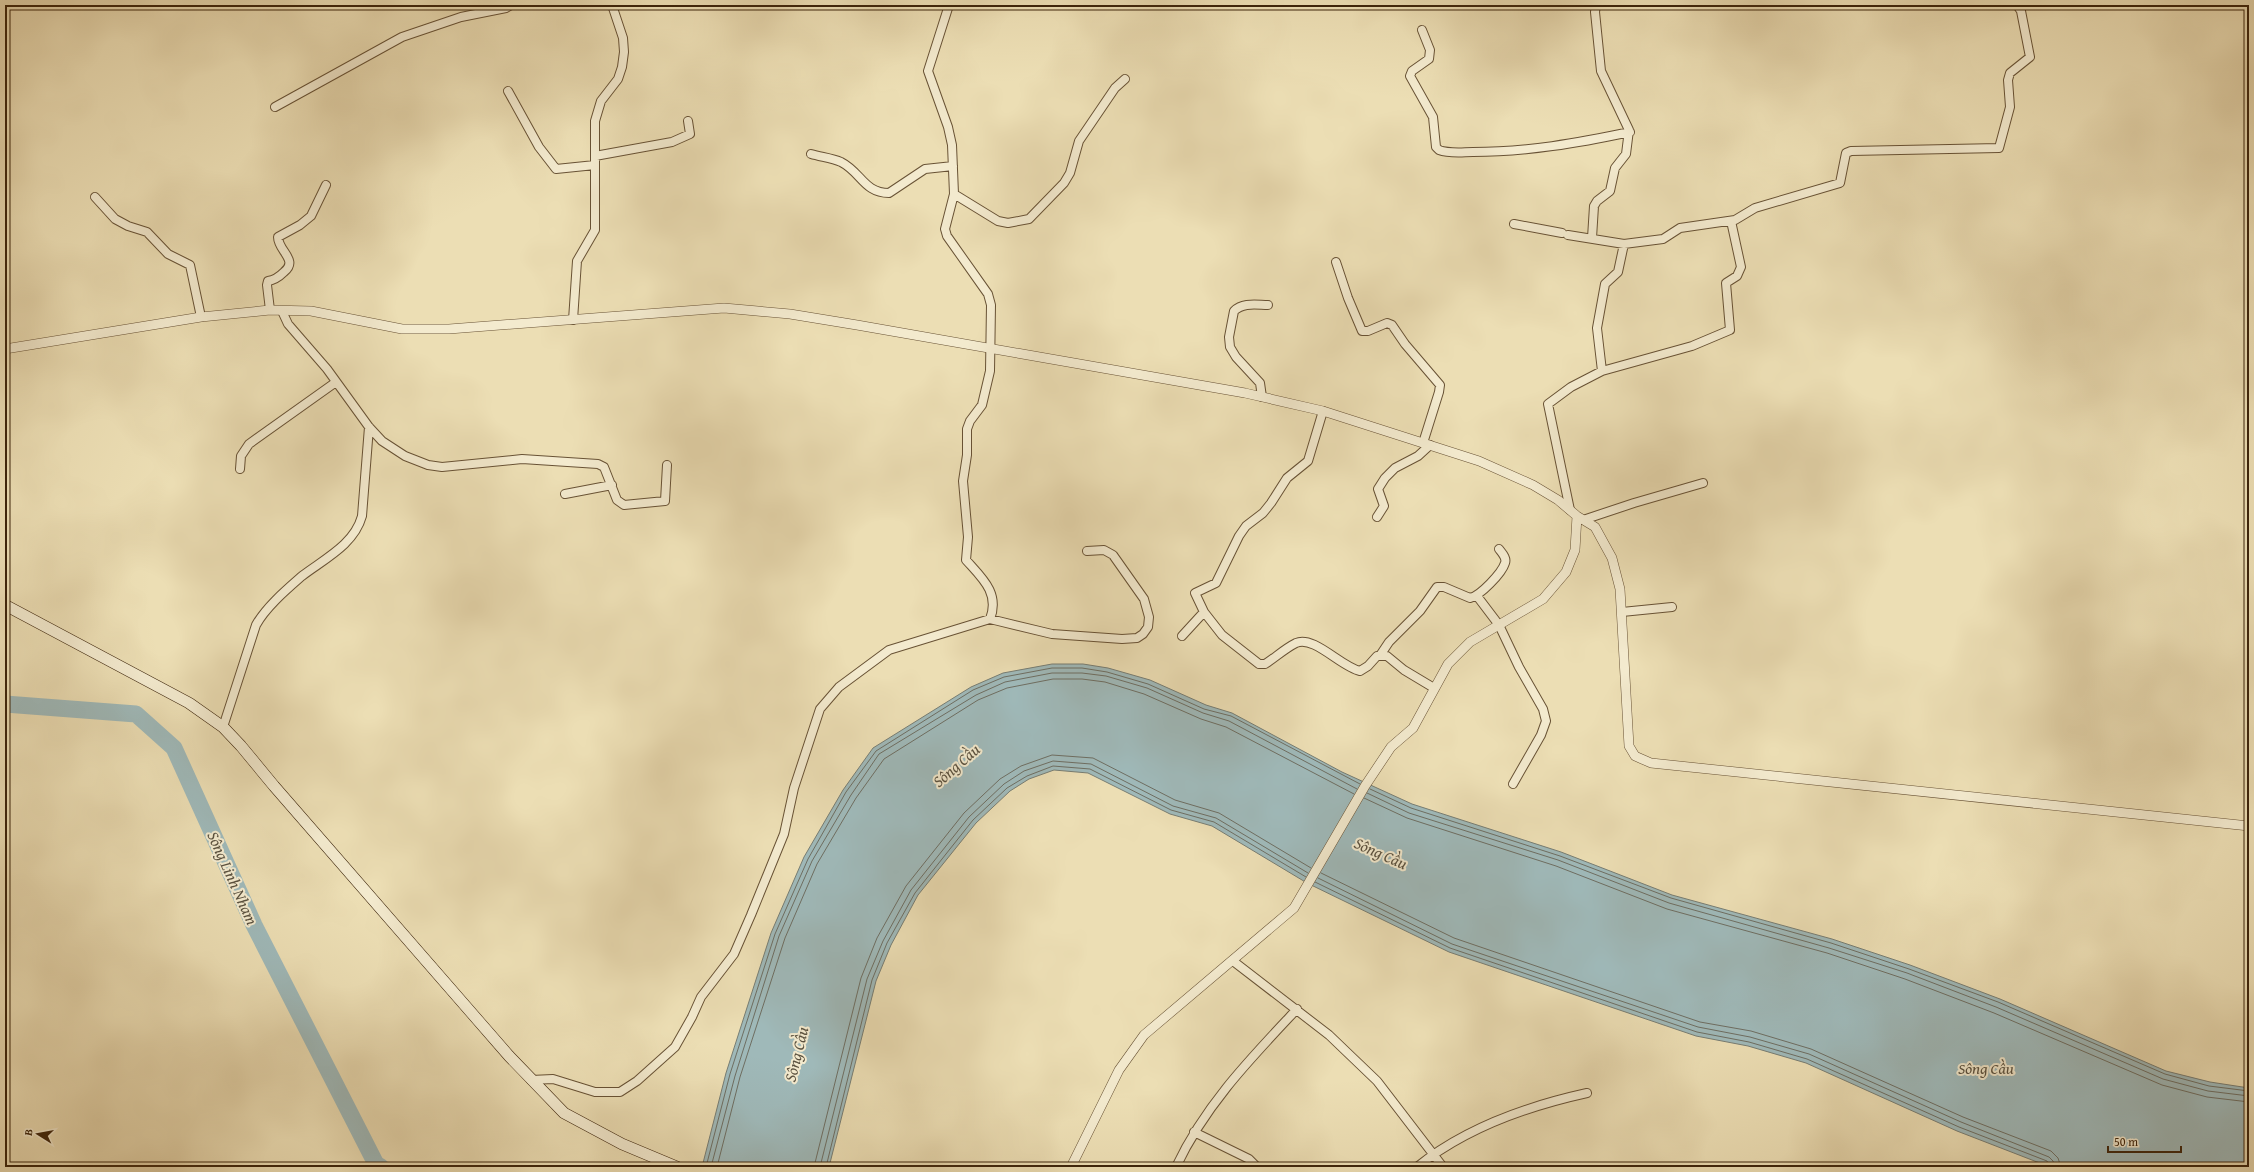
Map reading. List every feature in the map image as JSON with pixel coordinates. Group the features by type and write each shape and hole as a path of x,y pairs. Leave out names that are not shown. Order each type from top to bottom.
{"main road":[{"path":"5,605 189,703 223,727 531,1080 564,1113 622,1144 673,1165"}],"street":[{"path":"276,107 402,37 461,17 506,8 511,5"},
{"path":"573,320 577,261 595,230 595,121 597,109 618,79 622,67 624,52 623,38 612,5"},
{"path":"949,5 928,71 948,127 953,166 954,194 945,229 946,236 988,294 991,305 990,371 985,399 970,421 968,429 963,481 968,537 966,560 985,580 994,608 990,619"},
{"path":"1592,238 1594,206 1597,201 1610,191 1615,168 1626,154 1630,132 1601,71 1595,12 1596,5"},
{"path":"1514,224 1624,244 1663,239 1680,228 1731,221 1755,208 1840,183 1846,153 1999,148 2010,107 2008,80 2010,73 2030,57 2021,11 2017,5"},
{"path":"1422,30 1430,50 1429,59 1412,71 1410,76 1433,116 1436,147 1440,150 1482,152 1556,147 1630,132"},
{"path":"954,194 998,221 1008,223 1029,219 1064,183 1070,173 1079,141 1115,88 1125,78"},
{"path":"508,91 538,147 556,169 595,166"},
{"path":"595,156 672,142 690,134 688,121"},
{"path":"811,154 841,162 850,168 870,188 882,193 889,193 925,169 953,166"},
{"path":"270,310 267,285 268,281 276,280 289,268 290,262 289,257 279,246 278,237 300,225 311,216 326,185"},
{"path":"95,197 115,219 128,226 147,232 168,254 190,265 202,317"},
{"path":"1071,1167 1118,1070 1144,1035 1294,908 1365,786 1391,747 1413,728 1448,664 1459,651 1470,642 1543,599 1566,572 1575,550 1577,515 1548,404 1571,386 1602,371 1692,346 1730,330 1726,283 1738,276 1741,267 1731,221"},
{"path":"1602,371 1597,328 1605,284 1618,272 1624,244"},
{"path":"1336,262 1348,298 1362,331 1364,332 1388,323 1392,325 1404,344 1440,385 1426,444 1418,456 1389,473 1380,485 1378,494 1384,506 1377,517"},
{"path":"1262,397 1260,383 1236,357 1230,347 1229,337 1234,311 1237,308 1243,305 1268,305"},
{"path":"5,349 202,317 270,310 310,311 402,329 495,326 693,310 736,308 790,314 991,348 1262,397 1323,411 1479,461 1533,485 1595,527 1612,558 1620,589 1623,672 1629,746 1635,756 1651,763 2249,826"},
{"path":"282,311 288,324 336,382 369,427 382,441 405,456 428,465 449,466 522,459 598,464 604,467 617,500 624,505 662,502 666,497 667,465"},
{"path":"240,469 241,456 249,444 336,382"},
{"path":"1323,411 1308,461 1287,478 1263,513 1246,526 1239,536 1216,583 1195,593 1204,612 1222,635 1259,664 1265,664 1287,648 1301,642 1315,646 1329,653 1343,664 1360,671 1368,666 1374,658 1381,654 1390,642 1420,611 1437,587 1444,588 1470,598 1478,596 1493,580 1505,563 1504,557 1499,549"},
{"path":"223,727 256,626 262,615 302,577 339,550 360,526 369,427"},
{"path":"1577,515 1634,503 1703,483"},
{"path":"565,494 612,485"},
{"path":"531,1080 553,1079 594,1092 620,1092 636,1081 675,1047 692,1017 701,997 734,954 751,916 784,834 794,788 820,709 827,699 855,674 889,650 990,619 1052,634 1122,639 1137,638 1143,634 1148,626 1149,617 1144,599 1113,555 1104,550 1087,551"},
{"path":"1478,596 1499,625 1519,667 1543,709 1546,721 1541,735 1513,784"},
{"path":"1622,612 1672,607"},
{"path":"1182,636 1204,612"},
{"path":"1381,654 1387,656 1404,670 1434,688"},
{"path":"1233,961 1329,1035 1377,1081 1443,1167"},
{"path":"1176,1167 1194,1132 1236,1073 1297,1009"},
{"path":"1417,1167 1432,1154 1491,1124 1555,1100 1587,1093"},
{"path":"1194,1132 1249,1159 1257,1167"}],"water":[{"name":"Sông Cầu","path":"1052,664 1083,664 1108,668 1150,680 1206,705 1232,713 1342,772 1412,804 1561,852 1672,895 1832,939 1910,965 2000,999 2166,1071 2210,1082 2249,1088 2249,1167 2050,1167 1957,1131 1806,1063 1748,1046 1696,1036 1449,952 1307,883 1212,826 1170,814 1088,773 1054,770 1029,779 1010,791 976,823 918,895 891,945 876,981 829,1167 702,1167 726,1073 771,933 804,857 843,790 873,748 971,687 1003,673"}],"waterway":[{"name":"Sông Linh Nham","path":"5,704 136,714 174,748 254,925 376,1164 381,1167"}]}
